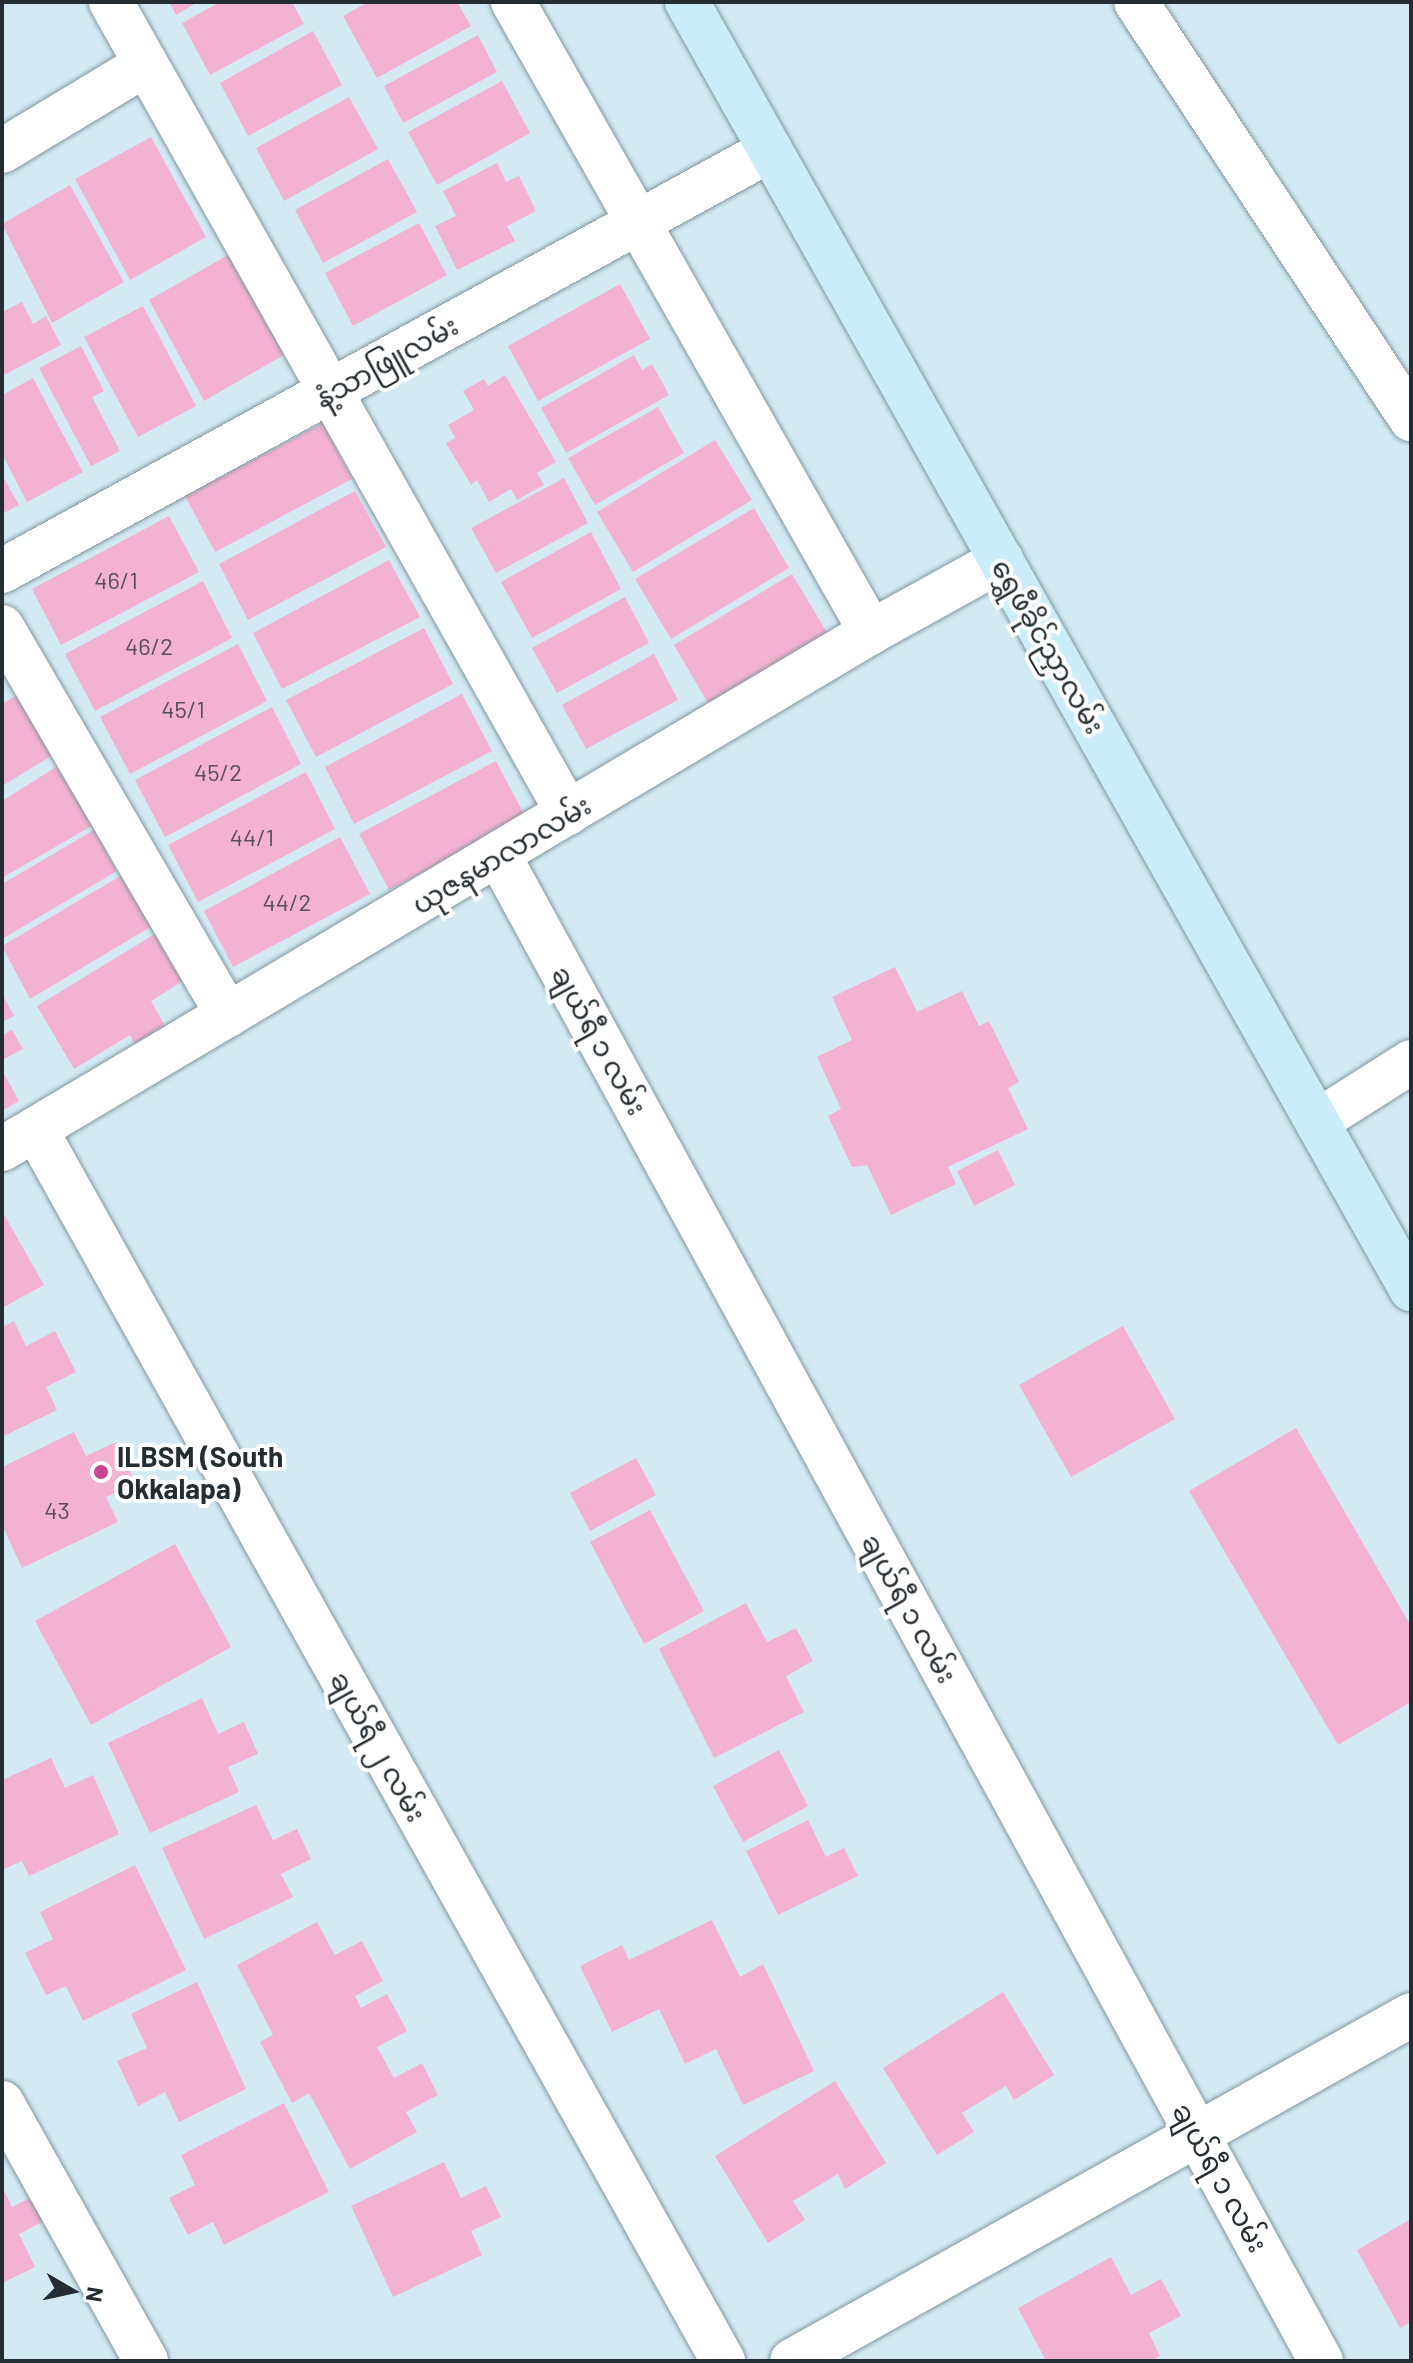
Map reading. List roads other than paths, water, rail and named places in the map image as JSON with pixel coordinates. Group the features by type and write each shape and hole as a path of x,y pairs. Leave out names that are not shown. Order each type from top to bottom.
{"street":[{"path":"111,2 568,813"},
{"path":"513,2 871,632"},
{"name":"ရွှေဖီခိုင်ညှာလမ်း","path":"687,2 1411,1289"},
{"path":"1136,2 1411,419"},
{"path":"2,151 146,64"},
{"name":"နံ့သာဖြူလမ်း","path":"2,571 770,150"},
{"name":"ယုဇနမာလာလမ်း","path":"19,1140 871,632 1001,560"},
{"path":"2,627 228,1015"},
{"name":"ချယ်ရီ ၁ လမ်း","path":"499,856 1321,2361"},
{"path":"1318,1121 1411,1062"},
{"name":"ချယ်ရီ ၂ လမ်း","path":"19,1140 723,2361"},
{"path":"792,2361 1411,2015"},
{"path":"2,2103 146,2361"}],"place":[{"name":"ILBSM (South Okkalapa)","path":"101,1472"}]}
